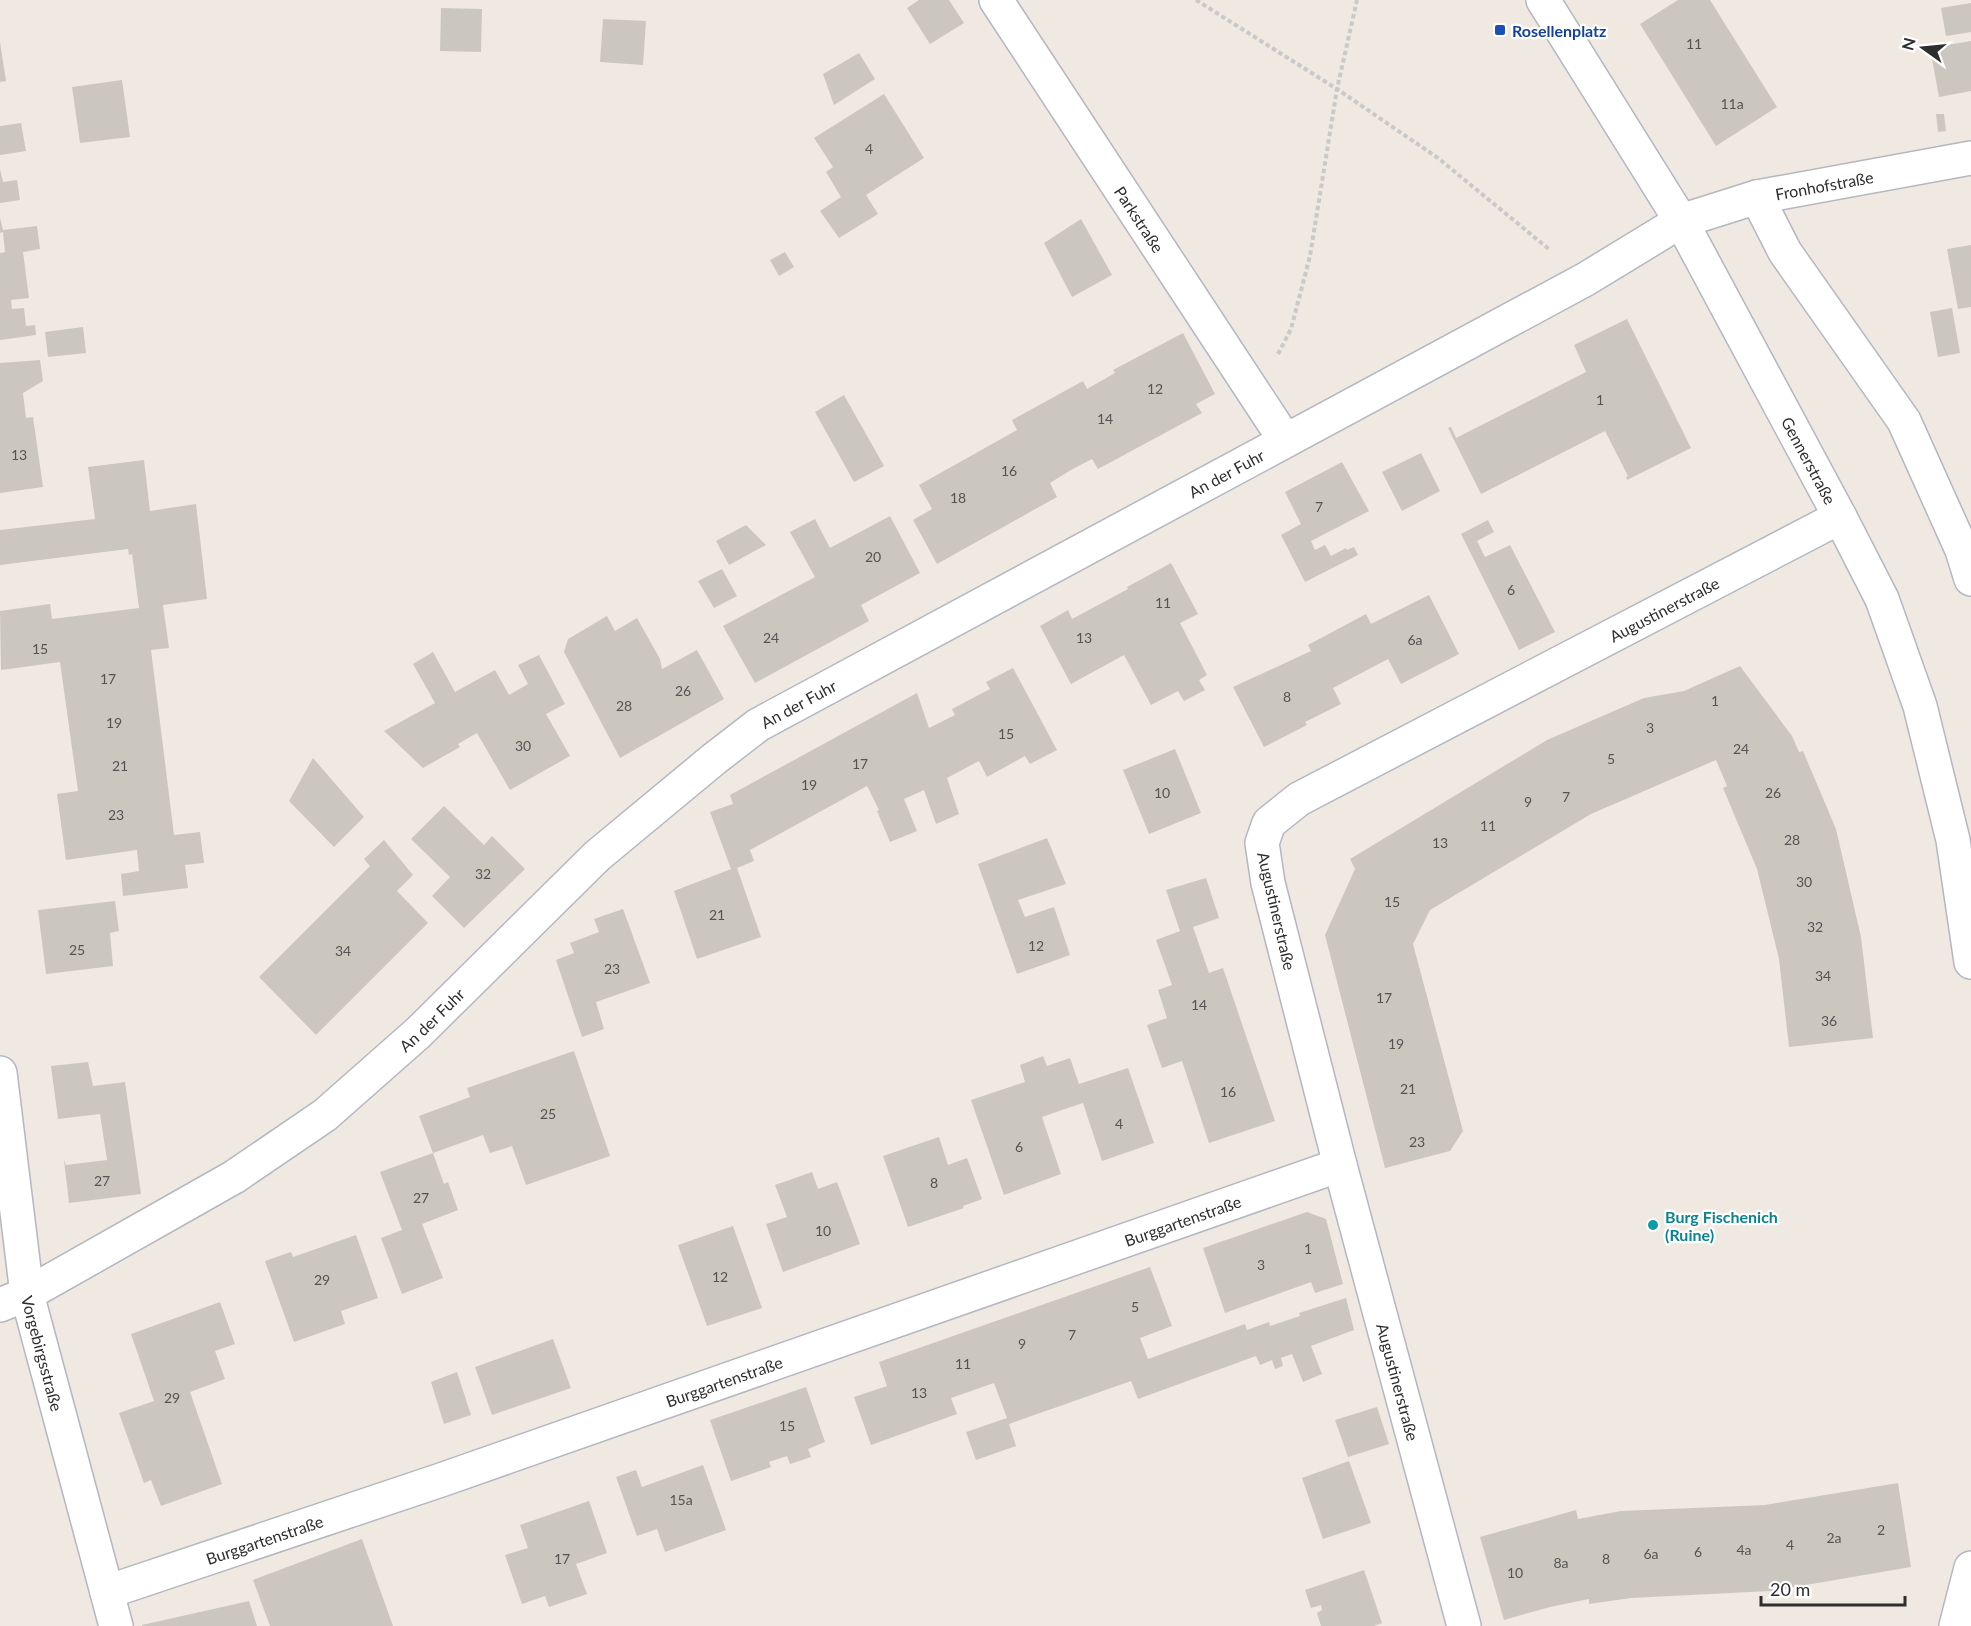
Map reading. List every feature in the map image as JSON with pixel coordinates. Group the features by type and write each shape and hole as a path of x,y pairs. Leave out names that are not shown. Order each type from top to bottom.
{"street":[{"name":"Parkstraße","path":"996,0 1285,440"},
{"name":"Gennerstraße","path":"1543,0 1681,221 1882,599 1920,706 1953,840 1971,963"},
{"name":"Fronhofstraße","path":"1681,221 1757,197 1971,158"},
{"path":"1757,197 1785,252 1904,421 1962,550 1971,579"},
{"name":"An der Fuhr","path":"13,1300 234,1177 325,1115 418,1033 597,856 758,725 1586,279 1681,221"},
{"name":"Augustinerstraße","path":"1464,1626 1340,1165 1268,883 1262,843 1269,823 1299,799 1840,517"},
{"name":"Vorgebirgsstraße","path":"0,1073 13,1300 116,1626"},
{"name":"Burggartenstraße","path":"107,1592 441,1480 1340,1165"},
{"path":"1956,1626 1971,1568"}],"path":[{"path":"1196,0 1338,89 1438,158 1586,279"},
{"path":"1256,397 1291,329 1310,256 1338,89 1357,0"}],"building":[{"path":"919,0 949,0 964,23 930,44 907,8"},
{"path":"1678,0 1710,0 1777,107 1716,146 1640,24"},
{"path":"1971,3 1971,32 1946,36 1941,8"},
{"path":"441,8 482,9 481,52 440,51"},
{"path":"603,19 646,21 643,65 600,62"},
{"path":"1971,41 1971,91 1939,97 1930,48"},
{"path":"0,42 6,81 0,82"},
{"path":"859,53 875,79 834,105 823,74"},
{"path":"122,80 130,137 80,143 72,87"},
{"path":"884,94 924,158 866,195 878,214 839,238 820,211 841,197 826,172 833,167 814,138"},
{"path":"1936,114 1944,114 1946,131 1938,132"},
{"path":"21,123 26,151 0,155 0,126"},
{"path":"0,169 3,182 17,180 20,200 0,203"},
{"path":"0,218 3,230 37,226 40,249 23,252 29,298 11,300 12,309 24,308 26,326 35,325 36,335 0,340 0,253 5,252 3,232 0,233"},
{"path":"1081,219 1112,275 1072,297 1044,243"},
{"path":"1971,245 1971,307 1958,309 1947,249"},
{"path":"785,252 794,267 779,276 770,260"},
{"path":"1952,308 1960,353 1938,357 1930,312"},
{"path":"1627,319 1691,448 1627,480 1628,476 1605,431 1481,494 1448,428 1451,427 1456,438 1586,372 1574,345"},
{"path":"83,327 86,353 48,357 45,332"},
{"path":"1183,333 1215,394 1196,404 1202,413 1098,469 1092,459 1071,470 1050,483 1057,497 937,564 913,520 932,509 919,485 1017,430 1012,420 1083,381 1087,389 1115,373 1113,370"},
{"path":"40,360 43,381 23,393 26,418 33,417 43,487 0,493 0,363"},
{"path":"844,395 884,466 854,482 815,412"},
{"path":"1421,453 1440,491 1402,511 1382,472"},
{"path":"144,460 150,511 196,504 207,599 163,605 169,648 151,650 174,835 200,832 204,863 185,865 188,888 123,896 121,874 139,871 137,850 66,860 57,794 78,791 60,662 1,670 0,611 50,604 52,619 139,608 132,554 129,555 128,549 0,565 0,530 95,519 88,467"},
{"path":"1342,462 1369,511 1311,541 1315,550 1325,545 1331,556 1346,548 1347,550 1354,547 1358,555 1305,582 1281,535 1301,524 1285,492"},
{"path":"890,516 920,573 861,605 869,621 755,683 723,626 815,577 790,532 815,519 830,548"},
{"path":"1488,520 1494,532 1477,541 1485,557 1510,545 1555,632 1519,650 1461,534"},
{"path":"746,525 766,545 729,565 716,541"},
{"path":"1171,563 1198,614 1180,623 1207,675 1199,680 1205,690 1184,701 1178,691 1151,705 1124,655 1071,684 1040,626 1068,610 1072,619"},
{"path":"722,569 737,596 714,608 698,581"},
{"path":"1429,595 1459,654 1401,684 1388,659 1333,688 1341,704 1305,722 1307,725 1264,747 1233,687 1311,651 1308,645 1366,614 1371,624"},
{"path":"607,616 615,631 637,618 660,659 662,669 697,650 724,699 620,758 564,652 568,639"},
{"path":"433,652 455,692 495,670 509,695 528,684 518,665 539,655 565,704 546,714 570,756 510,790 477,733 458,744 460,747 423,768 384,731 435,703 413,664"},
{"path":"1740,666 1792,736 1799,752 1803,751 1836,829 1861,937 1873,1038 1789,1047 1779,959 1757,869 1723,788 1727,786 1716,760 1591,814 1430,910 1413,944 1463,1131 1450,1151 1385,1168 1325,935 1355,869 1350,859 1547,740 1644,698 1684,691"},
{"path":"1013,668 1057,750 1030,764 1025,756 987,777 979,761 947,778 959,814 936,824 924,790 904,799 917,831 890,842 877,811 879,810 867,786 750,850 754,861 737,868 761,937 697,959 674,891 731,869 710,812 733,804 730,795 917,693 929,728 955,715 952,709 990,689 986,682"},
{"path":"1175,749 1201,813 1149,834 1123,770"},
{"path":"313,758 364,817 334,847 289,801"},
{"path":"444,806 484,845 492,836 525,869 464,928 432,896 450,877 411,839"},
{"path":"1047,838 1066,884 1018,900 1025,917 1054,907 1070,955 1017,974 978,864"},
{"path":"384,840 413,875 397,891 428,923 316,1035 259,977 370,866 364,859"},
{"path":"1206,878 1219,918 1193,927 1209,973 1223,968 1275,1121 1209,1143 1182,1061 1162,1068 1147,1025 1167,1018 1158,990 1172,985 1156,940 1180,931 1166,890"},
{"path":"115,901 119,931 110,933 113,966 46,974 38,910"},
{"path":"623,909 650,983 596,1002 604,1029 582,1037 556,960 574,953 570,943 599,932 594,919"},
{"path":"574,1051 610,1156 526,1185 512,1146 490,1153 483,1135 433,1153 419,1116 470,1097 467,1088"},
{"path":"1043,1056 1047,1066 1070,1058 1079,1084 1128,1068 1154,1143 1102,1161 1083,1103 1062,1110 1042,1117 1061,1174 1004,1195 971,1100 1025,1082 1020,1065"},
{"path":"88,1062 93,1086 125,1082 141,1194 69,1203 64,1160 66,1165 107,1160 100,1114 58,1119 51,1066"},
{"path":"939,1137 948,1165 967,1158 982,1199 963,1206 964,1208 908,1227 883,1156"},
{"path":"433,1153 444,1184 448,1182 458,1210 422,1224 443,1278 402,1294 381,1238 402,1230 380,1172"},
{"path":"812,1172 818,1189 837,1182 860,1244 783,1272 766,1224 787,1217 775,1185"},
{"path":"1307,1212 1326,1219 1343,1284 1315,1293 1311,1282 1225,1313 1203,1248"},
{"path":"733,1226 762,1308 707,1326 678,1245"},
{"path":"356,1235 378,1298 341,1311 345,1324 294,1342 265,1261 291,1252 293,1257"},
{"path":"1150,1267 1172,1326 1140,1338 1148,1359 1245,1324 1247,1330 1269,1322 1270,1326 1300,1316 1299,1313 1346,1298 1354,1330 1311,1346 1322,1374 1303,1382 1292,1354 1281,1358 1283,1366 1275,1369 1272,1360 1260,1365 1256,1356 1138,1399 1131,1381 1009,1424 1016,1446 976,1460 966,1432 1007,1418 994,1383 951,1398 957,1414 871,1445 854,1397 887,1386 879,1362"},
{"path":"220,1302 235,1344 215,1351 225,1379 190,1392 222,1484 161,1506 151,1480 144,1483 119,1413 154,1401 131,1334"},
{"path":"553,1339 571,1388 492,1415 475,1367"},
{"path":"457,1372 471,1415 444,1424 431,1382"},
{"path":"806,1387 825,1442 808,1449 811,1457 790,1464 787,1456 769,1462 771,1467 731,1481 710,1420"},
{"path":"1377,1407 1389,1444 1348,1457 1335,1420"},
{"path":"1349,1461 1371,1523 1323,1539 1302,1478"},
{"path":"703,1465 726,1530 665,1552 657,1529 637,1536 616,1477 636,1470 642,1487"},
{"path":"1898,1483 1911,1567 1770,1591 1631,1598 1589,1604 1589,1599 1504,1620 1480,1537 1576,1510 1578,1519 1621,1511 1765,1505"},
{"path":"589,1501 607,1553 576,1564 587,1594 549,1607 545,1596 522,1604 505,1555 528,1548 520,1525"},
{"path":"362,1539 393,1626 270,1626 253,1580"},
{"path":"1364,1570 1382,1623 1374,1626 1321,1626 1317,1613 1322,1610 1321,1605 1311,1608 1305,1590"},
{"path":"249,1601 257,1626 142,1626 142,1625"}],"place":[{"name":"Rosellenplatz","path":"1500,30"},
{"name":"Burg Fischenich (Ruine)","path":"1653,1225"}]}
